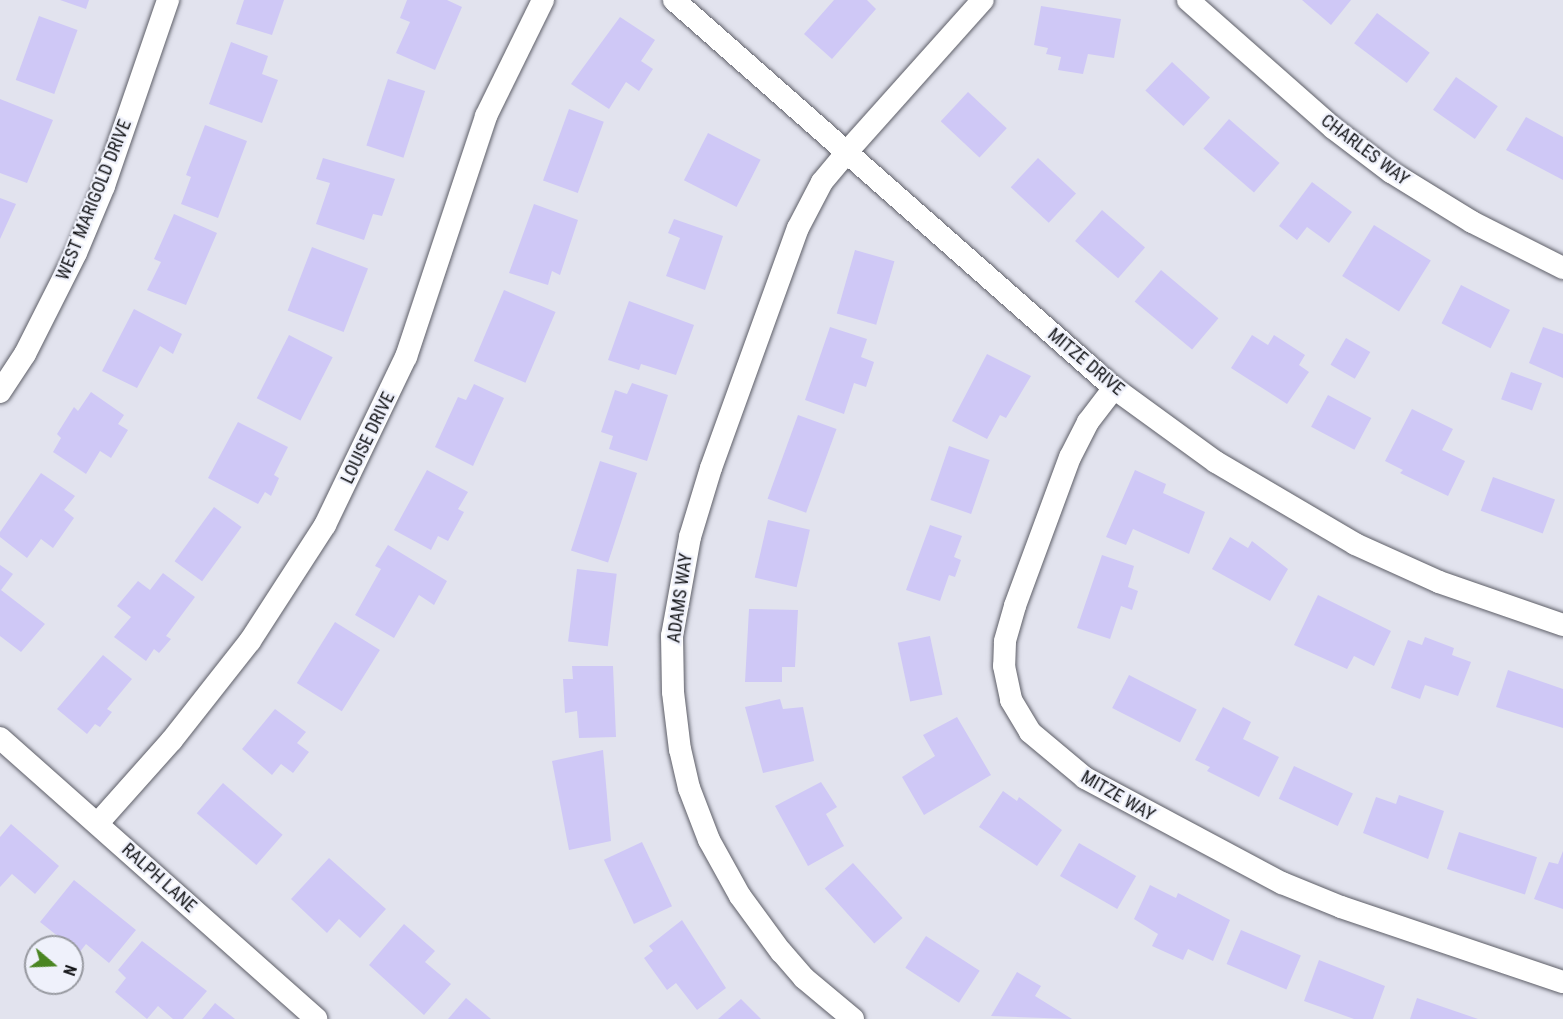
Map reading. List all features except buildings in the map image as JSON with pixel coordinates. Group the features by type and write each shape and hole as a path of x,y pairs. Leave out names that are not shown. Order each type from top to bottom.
{"street":[{"name":"WEST MARIGOLD DRIVE","path":"0,392 30,344 76,253 104,186 168,0"},
{"name":"LOUISE DRIVE","path":"98,823 172,740 250,641 325,525 406,357 486,116 543,0"},
{"name":"MITZE DRIVE","path":"674,0 1114,388 1216,462 1355,544 1439,582 1563,625"},
{"path":"846,153 982,0"},
{"name":"CHARLES WAY","path":"1188,0 1332,128 1391,172 1472,222 1563,268"},
{"name":"ADAMS WAY","path":"846,153 822,182 798,228 714,457 690,537 672,636 673,692 680,750 689,788 709,840 740,896 780,952 804,978 853,1019"},
{"name":"MITZE WAY","path":"1114,388 1088,422 1070,457 1015,606 1005,642 1004,666 1011,700 1030,732 1085,778 1282,883 1341,908 1563,982"},
{"name":"RALPH LANE","path":"0,738 316,1019"}]}
